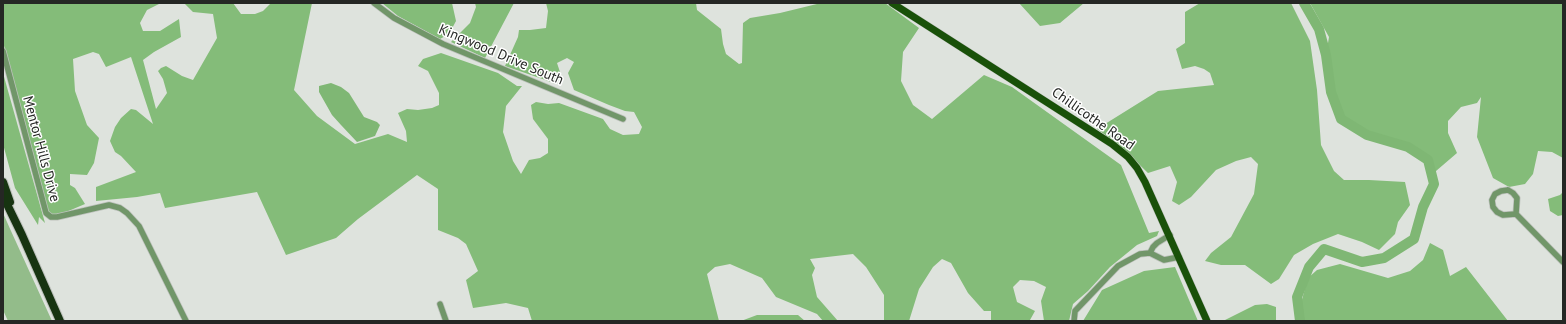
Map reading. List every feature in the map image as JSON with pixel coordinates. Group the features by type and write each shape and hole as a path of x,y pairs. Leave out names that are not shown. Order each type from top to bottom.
{"highway":[{"path":"3,182 22,234"},
{"path":"3,196 22,234 60,321"}],"main road":[{"name":"Chillicothe Road","path":"892,3 1112,144 1128,157 1137,168 1145,182 1170,235 1207,321"}],"street":[{"name":"Kingwood Drive South","path":"374,3 394,18 443,44 623,120"},
{"name":"Mentor Hills Drive","path":"3,51 46,213 51,217 57,217 109,205 120,208 127,213 138,226 186,321"},
{"path":"1516,214 1503,215 1494,209 1492,200 1495,194 1508,190 1513,193 1517,198 1516,214 1563,262"},
{"path":"1150,253 1157,243 1170,235"},
{"path":"1074,321 1075,311 1118,266 1140,254 1150,253 1164,260 1179,256"},
{"path":"440,304 446,321"}],"shaded area":[{"path":"3,3 161,3 147,10 140,23 143,31 160,31 179,19 181,37 143,60 156,109 167,93 163,79 158,71 166,66 182,76 193,80 217,38 213,14 193,12 184,3 233,3 241,14 255,14 263,11 271,3 312,3 294,90 317,116 355,144 388,134 407,142 406,131 398,113 407,109 418,110 432,108 439,105 439,93 428,71 418,66 423,59 441,53 498,73 517,86 522,86 506,106 503,132 513,161 521,174 529,160 540,158 548,153 548,139 533,119 531,105 536,102 548,104 559,103 603,119 610,129 623,135 639,134 642,127 634,112 625,111 574,90 568,73 574,62 567,58 557,63 561,75 557,84 505,66 518,37 519,30 546,28 548,11 546,3 696,3 697,10 721,29 726,54 739,64 742,63 743,23 750,18 780,13 821,3 885,3 919,28 903,52 901,81 913,105 932,119 984,75 1012,87 1121,165 1149,233 1159,231 1157,236 1137,245 1110,267 1088,291 1073,304 1069,321 1044,321 1041,301 1046,287 1034,281 1020,280 1013,287 1017,302 1035,311 1030,320 991,321 991,311 984,311 968,293 951,263 942,259 933,267 919,289 909,321 884,321 884,295 866,267 853,254 810,259 815,268 812,275 817,297 838,321 823,321 817,314 776,297 762,278 730,264 715,267 707,274 719,321 532,321 528,308 506,303 473,308 466,280 478,271 466,244 458,238 438,230 438,189 417,175 358,219 336,238 286,255 257,192 165,208 160,193 96,201 96,187 136,172 121,156 115,152 110,141 115,127 121,118 131,109 136,110 153,124 131,57 106,67 99,54 93,52 73,59 75,91 87,125 99,138 94,163 87,175 70,174 70,185 75,188 85,204 59,215 53,215 48,212 3,42"},
{"path":"382,3 452,3 456,21 449,34 440,39 398,16"},
{"path":"475,3 514,3 485,58 451,42 470,23 476,7"},
{"path":"1019,3 1084,3 1060,23 1040,26"},
{"path":"1200,3 1291,3 1310,41 1317,90 1321,145 1334,171 1344,180 1405,182 1410,205 1398,222 1395,234 1379,250 1362,242 1338,234 1313,244 1294,255 1279,279 1271,284 1245,265 1221,265 1205,261 1211,253 1231,237 1254,194 1258,164 1251,157 1236,161 1216,170 1191,197 1179,205 1172,201 1177,182 1170,166 1148,173 1119,145 1097,129 1158,91 1214,85 1210,73 1204,69 1195,66 1182,69 1176,49 1185,43 1185,12"},
{"path":"1310,3 1563,3 1563,158 1552,152 1538,151 1533,174 1525,184 1509,187 1493,178 1477,137 1481,97 1477,103 1461,107 1448,121 1448,133 1457,153 1429,177 1428,160 1408,147 1367,135 1341,119 1331,92 1326,55 1329,37"},
{"path":"3,73 45,223 39,217 38,225 15,188 3,144"},
{"path":"331,83 341,87 349,93 364,117 377,122 380,125 375,136 357,142 332,115 319,92 319,86"},
{"path":"1563,192 1563,215 1558,216 1550,211 1548,199 1560,195"},
{"path":"3,213 52,321 8,321 3,310"},
{"path":"1430,243 1443,250 1450,276 1466,267 1508,321 1303,321 1301,303 1308,278 1317,270 1340,264 1388,278 1410,271 1423,260"},
{"path":"1175,267 1198,321 1083,321 1102,290 1144,271"},
{"path":"1267,304 1276,307 1276,321 1223,321 1255,305"},
{"path":"757,315 798,315 805,321 741,321"}],"waterway":[{"path":"1300,321 1297,297 1309,267 1324,249 1362,262 1384,258 1414,239 1423,207 1434,184 1428,160 1408,147 1367,135 1341,119 1331,92 1326,55 1319,29 1304,3"}]}
